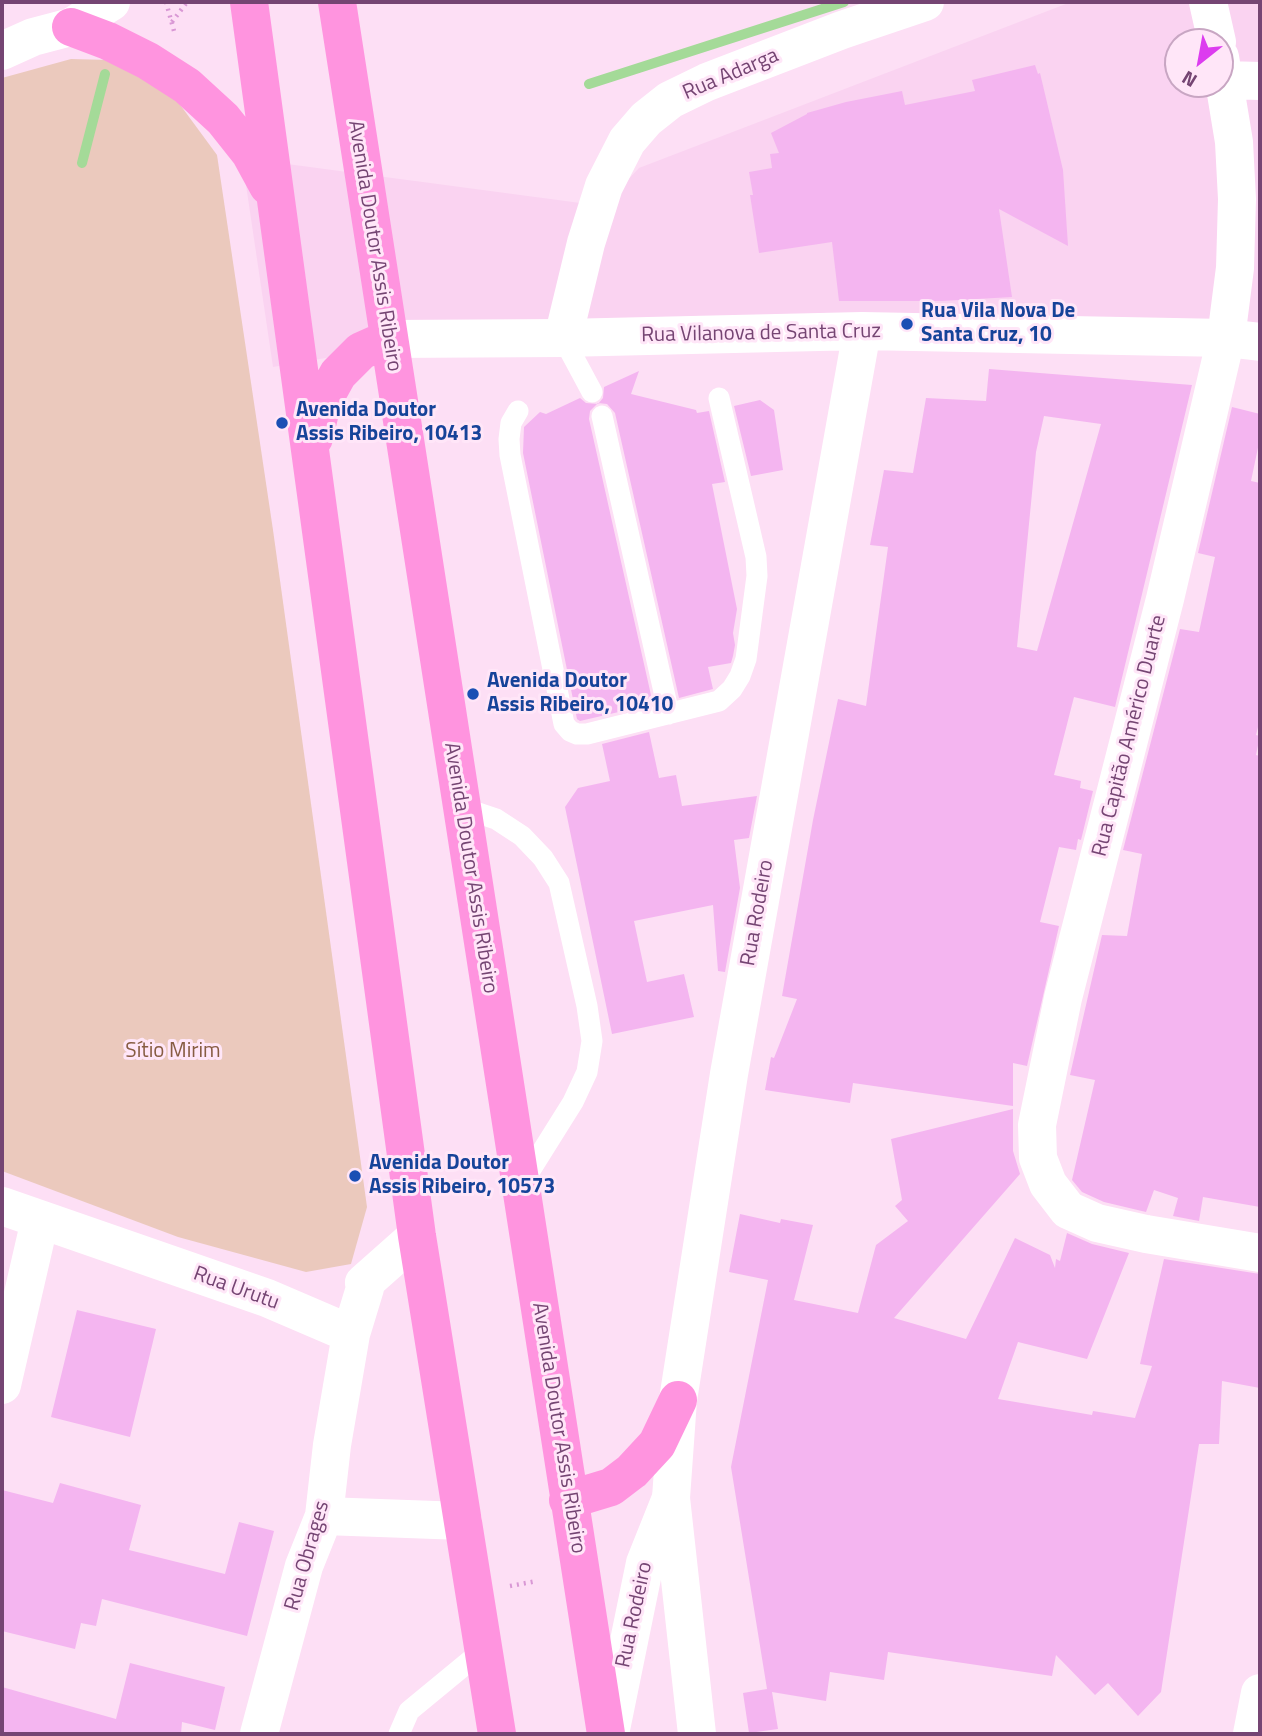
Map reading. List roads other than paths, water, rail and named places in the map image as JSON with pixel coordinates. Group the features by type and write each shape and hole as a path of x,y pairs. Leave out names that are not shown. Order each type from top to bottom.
{"main road":[{"path":"248,2 417,1236 498,1734"},
{"name":"Avenida Doutor Assis Ribeiro","path":"337,2 568,1500 608,1734"},
{"path":"64,14 108,41 149,61 187,86 223,119 250,153 275,198"},
{"path":"311,449 322,404 338,374 361,351 388,340"},
{"path":"568,1500 611,1487 632,1471 657,1444 678,1401"}],"street":[{"path":"18,44 64,14 111,2"},
{"name":"Rua Adarga","path":"563,338 586,243 604,186 627,141 646,119 670,100 707,82 842,30 925,2"},
{"path":"1209,2 1214,28"},
{"name":"Rua Capitão Américo Duarte","path":"1235,73 1237,199 1247,270 1243,340 1161,613 1063,998 1037,1125 1038,1158 1048,1184 1068,1210 1097,1223 1260,1254"},
{"name":"Rua Vilanova de Santa Cruz","path":"388,340 862,331 1243,340"},
{"name":"Rua Rodeiro","path":"697,1734 671,1498 678,1401 729,1074 862,331"},
{"name":"Rua Urutu","path":"2,1206 267,1298 351,1334"},
{"path":"2,1385 40,1220"},
{"path":"351,1334 364,1283 417,1236"},
{"name":"Rua Obrages","path":"259,1734 304,1566 324,1516 332,1445 351,1334"},
{"name":"Rua Rodeiro","path":"608,1734 645,1563 671,1498"},
{"path":"324,1516 463,1521"},
{"path":"1252,1734 1260,1693"}],"lane":[{"path":"563,338 592,392"},
{"path":"518,411 511,423 510,455 564,724 570,731 587,734 719,701 732,689 746,659 756,596 756,557 719,398"},
{"path":"602,416 669,713"},
{"path":"460,807 496,819 522,836 542,858 559,883 587,1006 592,1041 587,1072 573,1102 520,1187"},
{"path":"399,1734 409,1711 483,1650"}],"waterway":[{"path":"589,84 844,2"},
{"path":"82,163 105,74"}],"place":[{"name":"Rua Vila Nova De Santa Cruz, 10","path":"907,324"},
{"name":"Avenida Doutor Assis Ribeiro, 10413","path":"282,423"},
{"name":"Avenida Doutor Assis Ribeiro, 10410","path":"473,694"},
{"name":"Avenida Doutor Assis Ribeiro, 10573","path":"355,1176"}],"park label":[{"name":"Sítio Mirim","path":"173,1052"}]}
